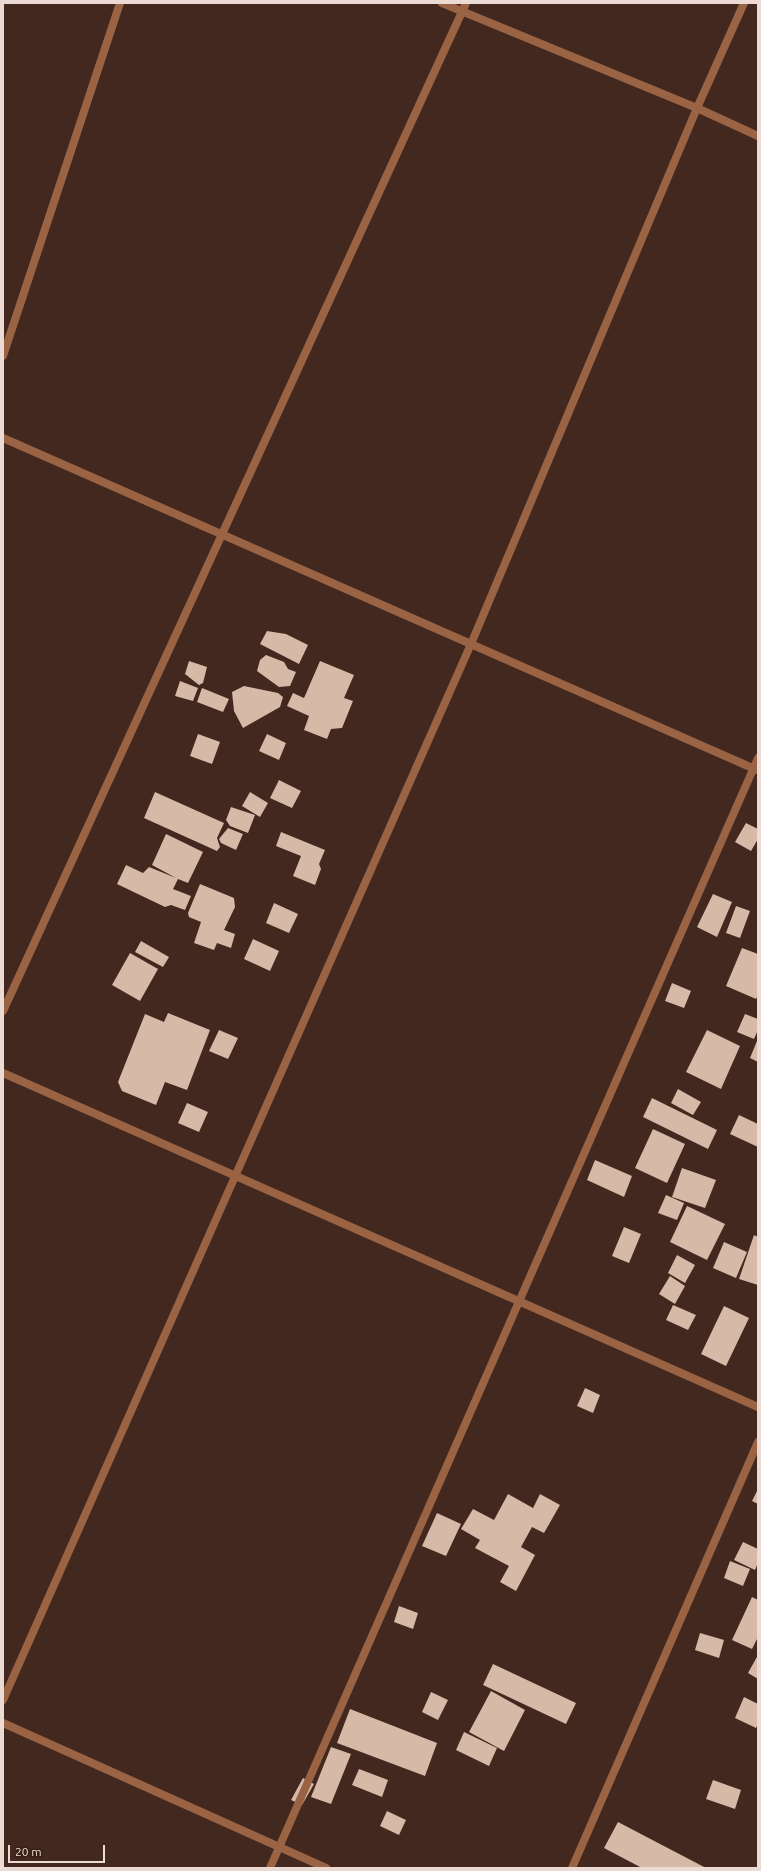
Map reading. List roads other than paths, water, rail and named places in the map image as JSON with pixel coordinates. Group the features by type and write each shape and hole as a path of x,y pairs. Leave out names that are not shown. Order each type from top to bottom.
{"street":[{"path":"3,356 120,3"},
{"path":"442,3 697,108 758,136"},
{"path":"3,1010 466,3"},
{"path":"3,1700 471,644 697,108 744,3"},
{"path":"3,438 756,770"},
{"path":"270,1868 518,1301 756,770 758,758"},
{"path":"3,1073 758,1407"},
{"path":"572,1868 758,1442"},
{"path":"3,1723 326,1868"}]}
